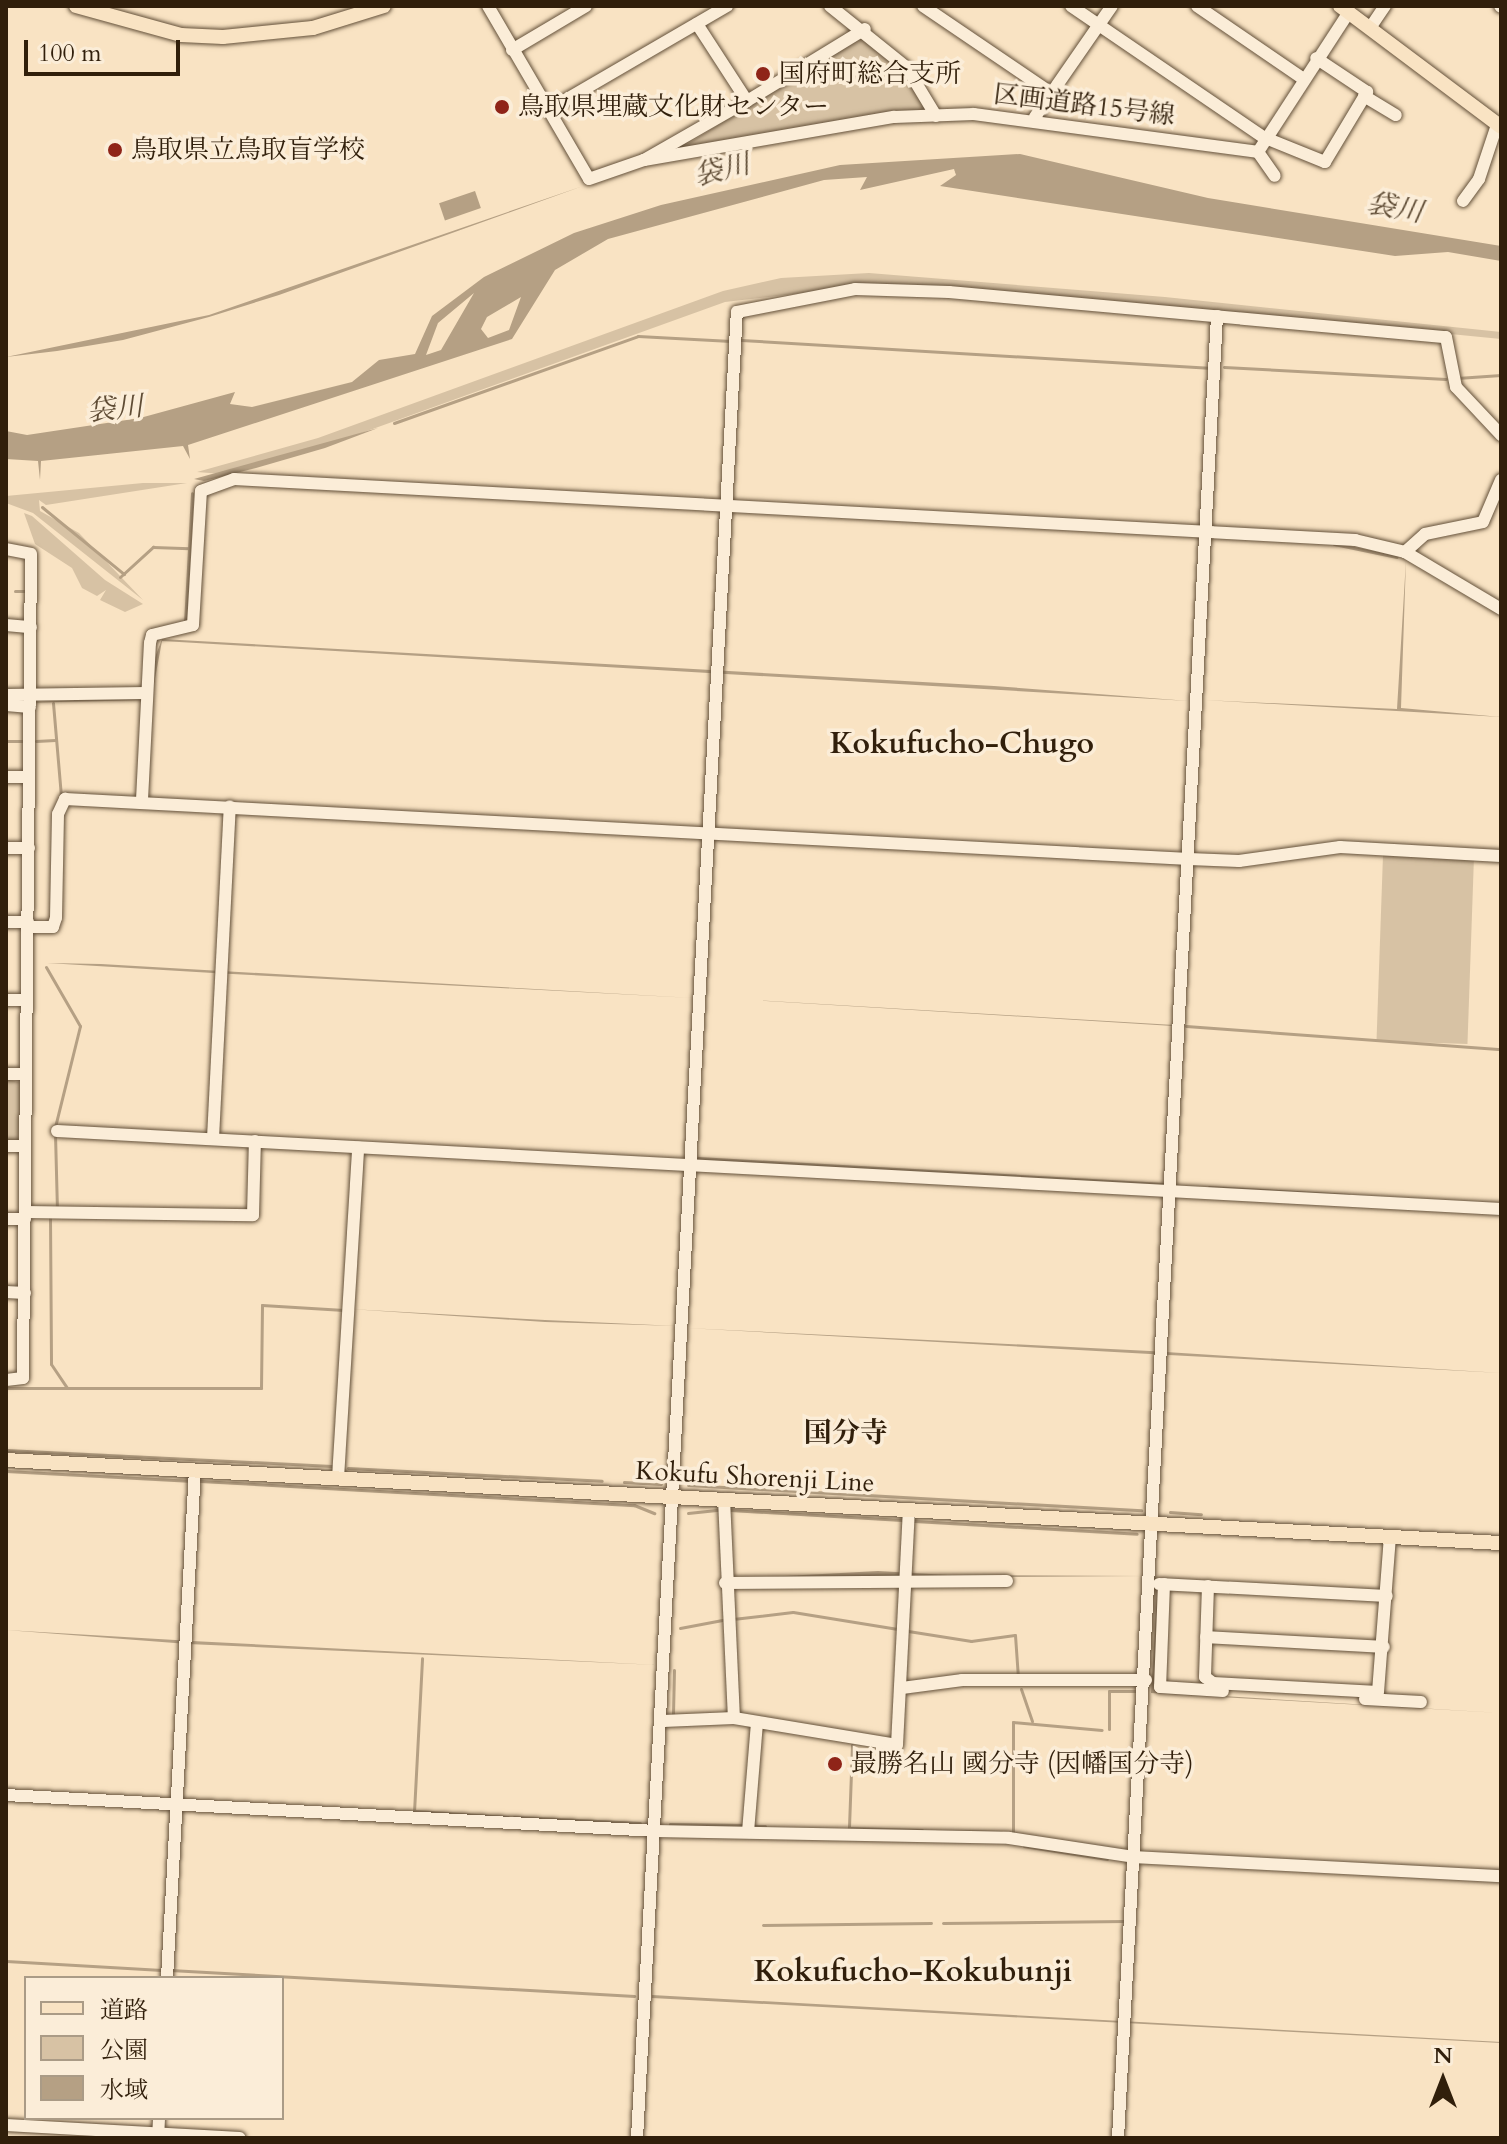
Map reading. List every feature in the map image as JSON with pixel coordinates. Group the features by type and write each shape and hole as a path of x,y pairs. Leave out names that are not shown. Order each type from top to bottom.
{"main road":[{"path":"76,6 181,35 223,37 313,28 384,6"},
{"path":"1344,9 1499,126"},
{"name":"Kokufu Shorenji Line","path":"6,1460 1501,1543"}],"street":[{"path":"488,6 589,179 644,160 865,29"},
{"path":"512,50 586,6"},
{"path":"550,109 727,6"},
{"path":"830,6 865,29 907,68 936,116"},
{"path":"923,6 1051,93"},
{"path":"1071,6 1263,137 1325,162 1364,96"},
{"path":"1035,117 1112,6"},
{"path":"1197,6 1302,78"},
{"path":"1370,28 1385,6"},
{"path":"1275,176 1258,152 1263,137 1316,58 1344,9"},
{"path":"697,24 747,101"},
{"path":"1316,58 1364,96 1396,115"},
{"name":"区画道路15号線","path":"644,160 936,116 1035,117 1258,152"},
{"path":"1463,201 1479,179 1499,126"},
{"path":"637,2138 663,1721 734,322 744,306 855,289 1446,337 1456,387 1501,435"},
{"path":"1217,316 1155,1524 1160,1687 1421,1702"},
{"path":"142,800 146,693 152,635 193,625 201,491 219,482 249,476 1355,540 1405,552 1501,609"},
{"path":"1405,552 1425,534 1483,522 1501,480"},
{"path":"6,549 31,554 23,1378 6,1380"},
{"path":"6,625 31,627"},
{"path":"6,705 146,693"},
{"path":"6,695 30,702"},
{"path":"6,777 29,777"},
{"path":"6,922 53,927 56,918 59,805 142,800 1189,859 1239,861 1340,847 1501,856"},
{"path":"213,1138 230,806"},
{"path":"6,848 29,848"},
{"path":"6,1000 27,1000"},
{"path":"6,1074 25,1074"},
{"path":"57,1131 1501,1209"},
{"path":"6,1219 25,1215 253,1215 255,1141"},
{"path":"6,1146 25,1146"},
{"path":"338,1478 358,1148"},
{"path":"6,1292 25,1293"},
{"path":"167,1976 195,1470"},
{"path":"724,1499 725,1583 734,1718"},
{"path":"663,1721 734,1718 897,1745 909,1510"},
{"path":"1208,1586 1205,1677 1213,1683 1363,1691 1382,1686 1390,1537"},
{"path":"725,1583 1007,1581"},
{"path":"1158,1584 1387,1596"},
{"path":"1118,2138 1146,1680 1158,1584"},
{"path":"1206,1637 1384,1647"},
{"path":"902,1688 962,1680 1146,1680"},
{"path":"748,1832 757,1723"},
{"path":"6,1795 655,1831 1009,1838 1134,1857 1501,1876"},
{"path":"6,2125 158,2136 240,2138"}],"green space":[{"path":"865,33 925,98 926,113 852,119 678,150"},
{"path":"869,273 1165,297 1501,332 1501,339 1146,304 819,291 725,302 331,444 222,474 197,472 318,438 723,291 781,278"},
{"path":"143,483 187,483 46,505 39,500 40,511 79,533 143,600 33,513 6,503 6,496"},
{"path":"24,513 32,516 105,580 143,604 125,612 100,600 106,590 97,596 82,588 72,568 35,544"},
{"path":"1383,855 1474,858 1467,1044 1377,1041"},
{"path":"6,1079 22,1083 18,1141 6,1141"}],"water":[{"path":"1020,154 1208,198 1501,246 1501,261 1448,252 1395,256 940,186 956,175 954,169 860,190 867,177 824,180 608,239 555,270 512,339 188,445 190,459 183,446 41,461 40,480 38,461 6,459 6,431 27,435 140,418 235,392 230,404 252,407 352,382 379,360 415,354 432,316 484,277 574,233 661,205 840,165","holes":["474,293 441,350 426,355 438,323","521,297 509,330 488,338 481,329 487,317"]},
{"path":"583,186 209,317 123,340 6,357 209,315"},
{"path":"475,191 481,208 445,220 439,203"},
{"path":"378,428 325,448 256,468 204,481 194,479"},
{"path":"1406,560 1401,708 1501,717 1204,700 1397,709"},
{"path":"162,639 994,686 1189,701 162,641 151,700 15,703 140,697"},
{"path":"47,963 101,964 693,998 213,973"},
{"path":"703,997 1174,1025 1173,1026"},
{"path":"350,1309 545,1320 677,1326 545,1322"},
{"path":"686,1328 1150,1351 1501,1373 1150,1354"},
{"path":"878,1571 948,1575 1143,1576 729,1579"},
{"path":"1157,1596 1157,1692 1501,1713 1151,1693"},
{"path":"6,1630 192,1641 657,1665 188,1644"},
{"path":"652,1995 1501,2042 1501,2043 652,1998"}],"waterway":[{"path":"394,423 638,336 731,341"},
{"path":"741,340 1208,368"},
{"path":"1224,367 1446,379"},
{"path":"1457,378 1501,375"},
{"path":"185,623 192,493"},
{"path":"42,507 124,574"},
{"path":"1334,544 1397,557"},
{"path":"120,577 153,547 189,548"},
{"path":"15,591 25,591"},
{"path":"53,703 61,797"},
{"path":"36,741 55,740"},
{"path":"6,741 25,741"},
{"path":"46,967 80,1026 55,1127"},
{"path":"1186,1026 1501,1049"},
{"path":"55,1134 57,1209"},
{"path":"698,1158 1163,1184"},
{"path":"1209,1187 1349,1195"},
{"path":"50,1217 51,1364 67,1388"},
{"path":"6,1388 261,1388 262,1305 344,1310"},
{"path":"6,1450 332,1466"},
{"path":"348,1468 602,1481"},
{"path":"6,1471 188,1481"},
{"path":"200,1481 634,1505 654,1513"},
{"path":"624,1482 661,1484"},
{"path":"688,1485 1141,1510"},
{"path":"688,1513 719,1510"},
{"path":"730,1510 902,1520"},
{"path":"1170,1512 1201,1514"},
{"path":"914,1521 1137,1534"},
{"path":"733,1619 793,1612 898,1629"},
{"path":"680,1628 722,1620"},
{"path":"908,1631 971,1641 1015,1635 1018,1678"},
{"path":"414,1812 422,1658"},
{"path":"673,1714 674,1670"},
{"path":"1021,1689 1032,1721"},
{"path":"1109,1729 1109,1691 1137,1691"},
{"path":"1013,1833 1013,1722 1102,1730"},
{"path":"852,1745 849,1828 922,1830"},
{"path":"414,1811 508,1817"},
{"path":"514,1817 640,1823"},
{"path":"670,1824 744,1825"},
{"path":"753,1826 765,1826"},
{"path":"937,1831 1001,1832"},
{"path":"1024,1846 1107,1859"},
{"path":"943,1923 1125,1921"},
{"path":"763,1925 931,1923"},
{"path":"6,1961 162,1970"},
{"path":"170,1970 277,1976"},
{"path":"284,1976 634,1996"}],"place":[{"name":"国府町総合支所","path":"763,74"},
{"name":"鳥取県埋蔵文化財センター","path":"502,107"},
{"name":"鳥取県立鳥取盲学校","path":"115,150"},
{"name":"最勝名山 國分寺 (因幡国分寺)","path":"835,1764"}],"district":[{"name":"Kokufucho-Chugo","path":"962,744"},
{"name":"国分寺","path":"846,1433"},
{"name":"Kokufucho-Kokubunji","path":"913,1972"}],"water label":[{"name":"袋川","path":"722,170"},
{"name":"袋川","path":"1395,208"},
{"name":"袋川","path":"115,409"}]}
